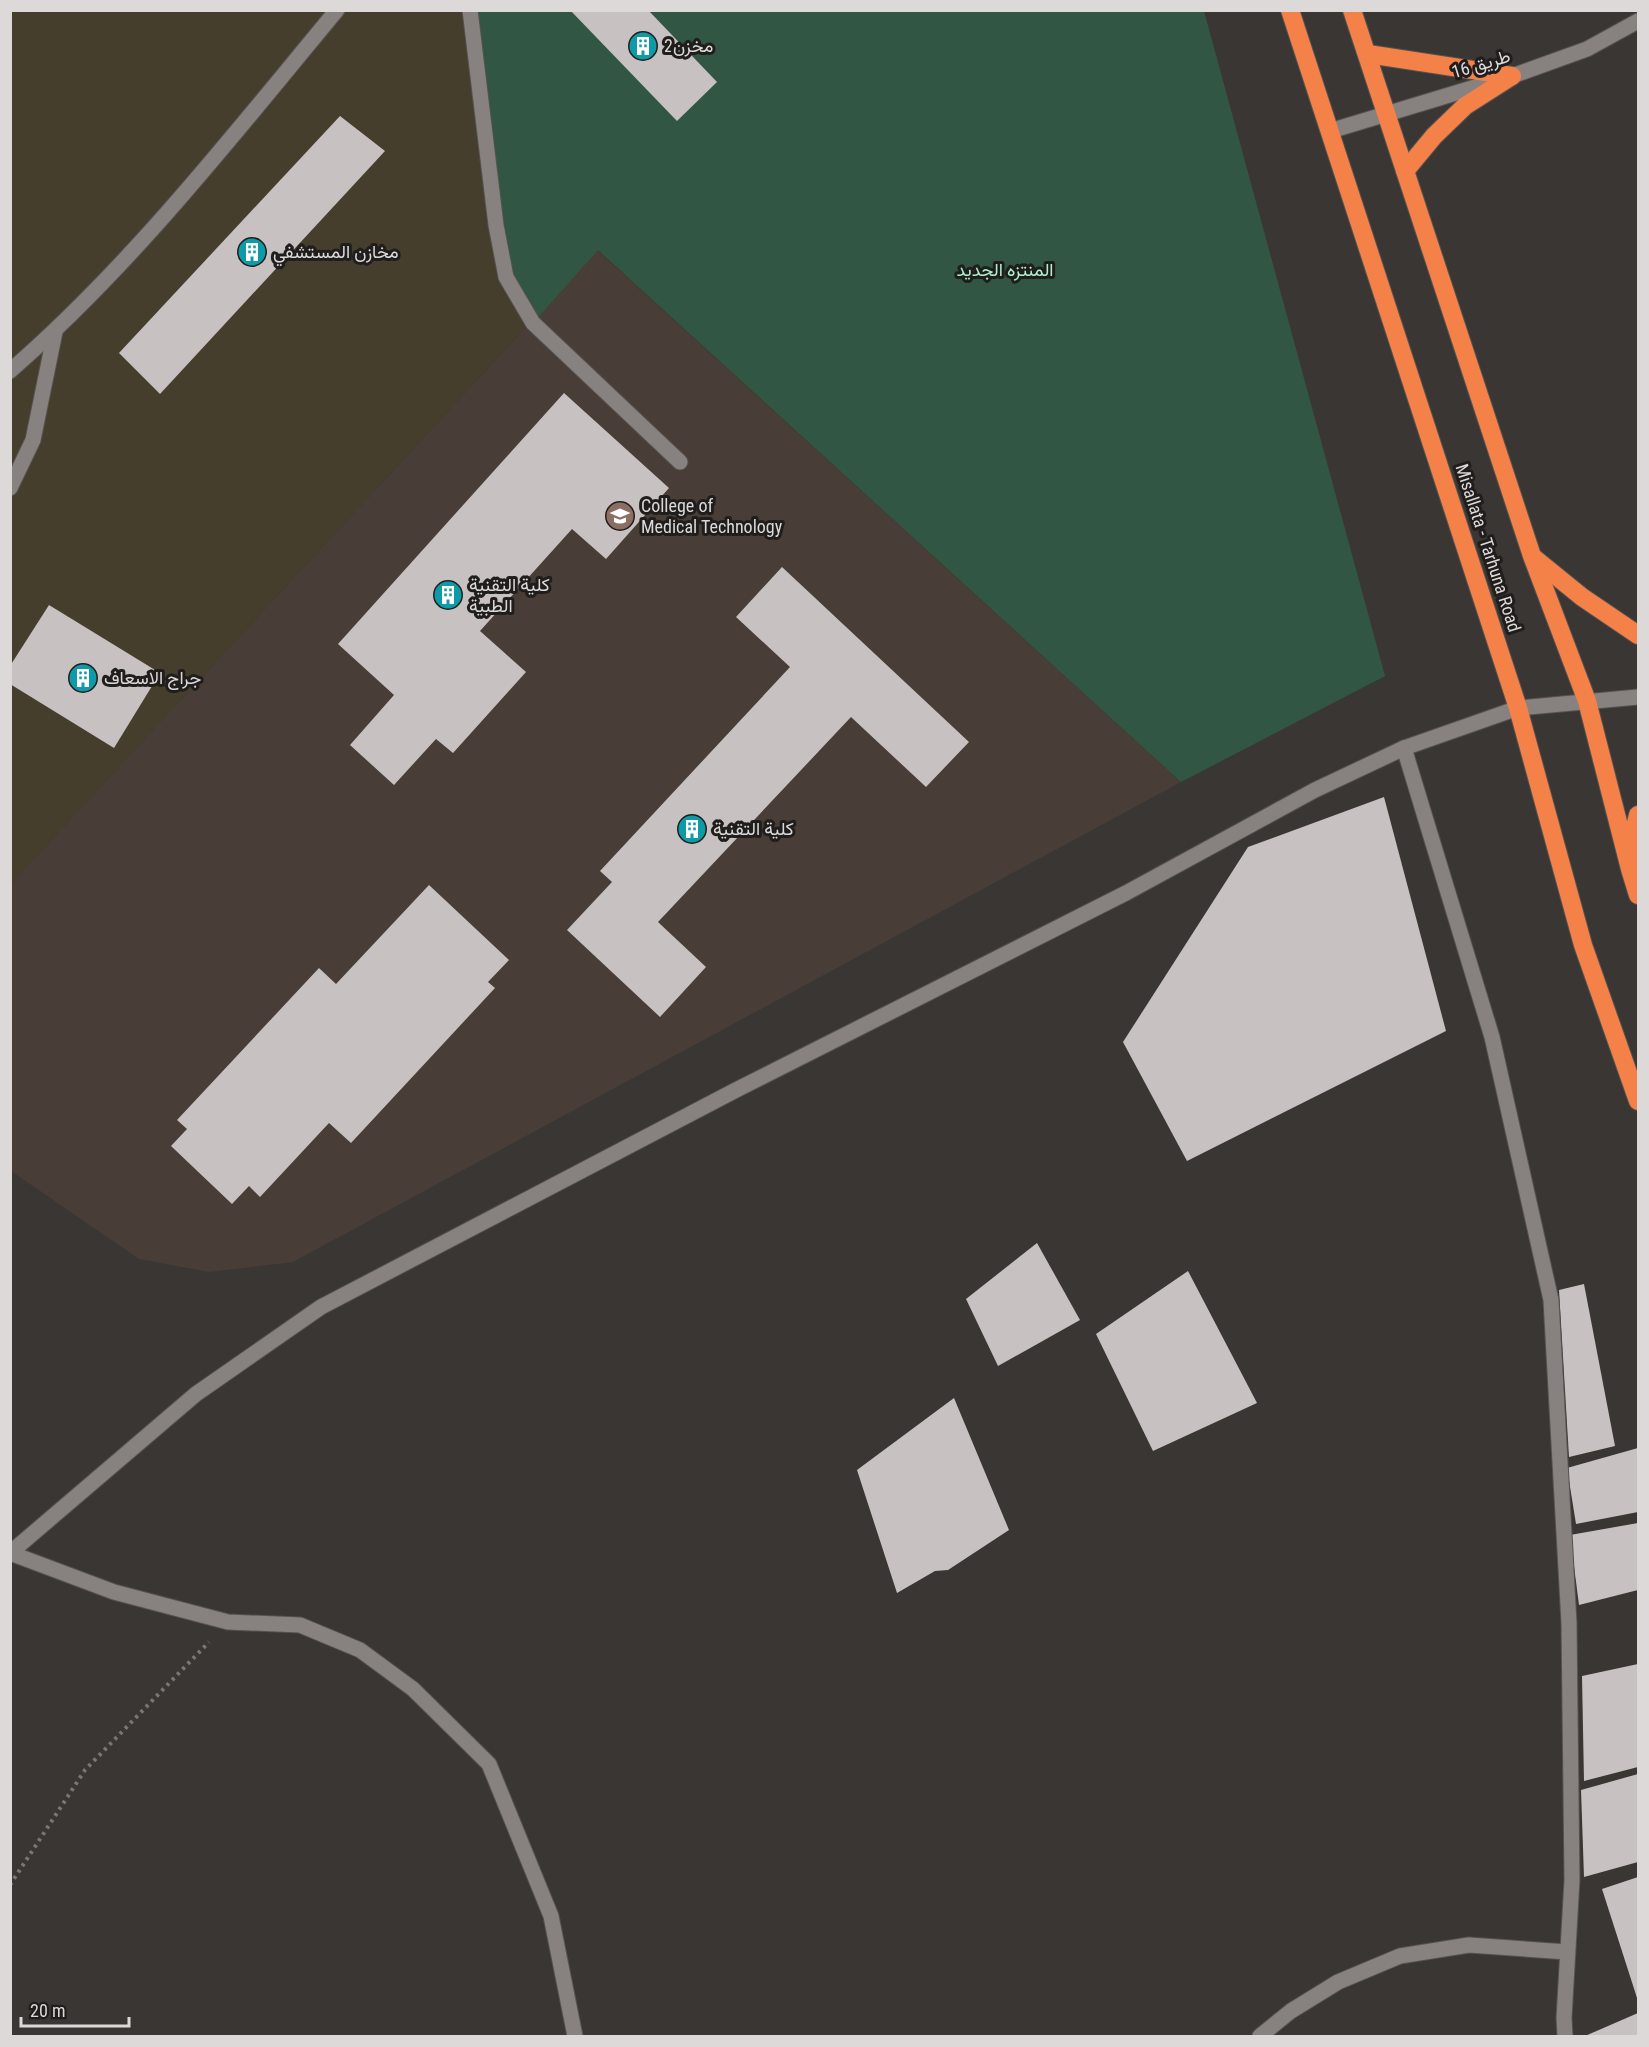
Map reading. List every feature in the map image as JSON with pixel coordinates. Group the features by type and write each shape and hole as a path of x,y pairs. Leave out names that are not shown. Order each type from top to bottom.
{"highway":[{"name":"Misallata - Tarhuna Road","path":"1290,10 1518,708 1583,945 1638,1101"},
{"path":"1352,10 1532,556 1587,701 1638,895"},
{"path":"1368,54 1512,76"},
{"path":"1405,171 1434,136 1465,106 1512,76"},
{"path":"1532,556 1582,597 1638,635"},
{"path":"1630,869 1638,815"}],"street":[{"path":"10,371 55,332 172,208 337,10"},
{"path":"470,10 496,225 506,277 532,323 680,462"},
{"name":"طريق 16","path":"1330,131 1512,76 1587,49 1638,21"},
{"path":"10,488 33,440 55,332"},
{"path":"575,2037 551,1916 489,1764 413,1689 360,1650 300,1625 228,1622 114,1592 10,1553 196,1394 321,1307 747,1084 1126,893 1315,790 1404,748 1518,708 1638,697"},
{"path":"1404,748 1492,1037 1551,1300 1569,1623 1572,1880 1563,2018 1565,2037"},
{"path":"1260,2037 1291,2011 1338,1982 1400,1956 1469,1945 1567,1952"}],"path":[{"path":"10,1885 85,1770 228,1622"}],"shaded area":[{"path":"11,11 1204,11 1385,676 1181,782 597,250 11,884"},
{"name":"College of Medical Technology","path":"597,250 1181,782 293,1262 209,1272 139,1259 11,1171 10,884"}],"green space":[{"name":"المنتزه الجديد","path":"470,11 1204,11 1385,676 1181,782 598,250 533,323 506,277"}],"building":[{"name":"مخزن2","path":"570,10 648,10 717,82 677,121"},
{"name":"مخازن المستشفي","path":"340,116 385,151 160,394 119,353"},
{"name":"كلية التقنية الطبية","path":"564,393 669,488 606,559 572,529 480,631 526,672 453,753 436,739 394,785 350,745 394,695 338,644"},
{"name":"كلية التقنية","path":"782,567 969,742 926,787 851,717 658,922 706,967 660,1017 567,930 612,882 600,871 790,667 736,617"},
{"name":"جراج الاسعاف","path":"49,605 160,673 114,748 10,684 10,666"},
{"path":"1384,797 1446,1031 1187,1161 1123,1042 1248,847"},
{"path":"429,885 509,960 488,982 495,988 351,1143 329,1123 260,1197 249,1186 232,1204 171,1146 187,1129 177,1120 319,968 336,984"},
{"path":"1037,1243 1080,1320 998,1366 966,1299"},
{"path":"1188,1271 1257,1403 1153,1451 1096,1334"},
{"path":"1584,1284 1615,1446 1569,1457 1559,1290"},
{"path":"954,1398 1009,1530 948,1570 935,1571 897,1593 857,1470"},
{"path":"1638,1448 1638,1512 1576,1524 1567,1468"},
{"path":"1638,1523 1638,1590 1579,1605 1570,1535"},
{"path":"1638,1664 1638,1767 1584,1781 1582,1676"},
{"path":"1638,1774 1638,1862 1584,1877 1581,1790"},
{"path":"1638,1877 1638,2001 1602,1889"},
{"path":"1638,2013 1638,2036 1585,2036"}],"place":[{"name":"مخزن2","path":"643,46"},
{"name":"مخازن المستشفي","path":"252,252"},
{"name":"College of Medical Technology","path":"620,516"},
{"name":"كلية التقنية الطبية","path":"448,595"},
{"name":"جراج الاسعاف","path":"83,678"},
{"name":"كلية التقنية","path":"692,829"}]}
